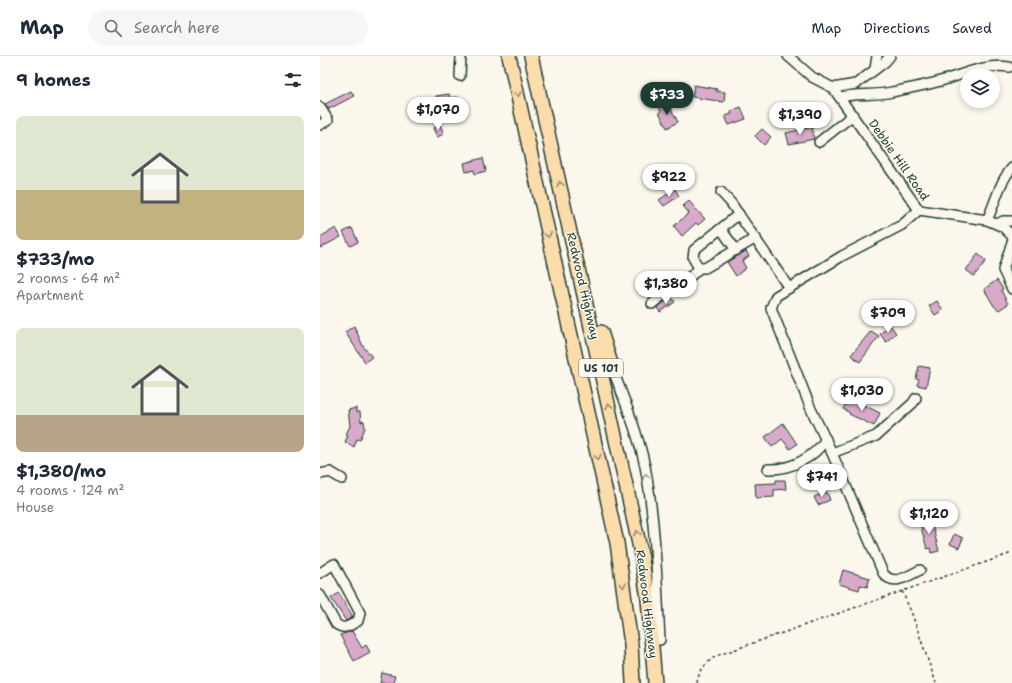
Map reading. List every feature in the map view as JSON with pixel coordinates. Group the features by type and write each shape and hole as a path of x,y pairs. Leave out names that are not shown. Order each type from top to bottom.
{"highway":[{"name":"Redwood Highway","path":"509,56 617,543 631,644 633,683"},
{"name":"Redwood Highway","path":"531,56 641,553 648,599 656,683"},
{"path":"565,208 613,370"},
{"path":"656,683 660,640"}],"street":[{"path":"460,76 461,56"},
{"name":"Debbie Hill Road","path":"788,56 812,78 832,88 840,97 919,210 987,220 1003,227 1012,236"},
{"path":"875,69 877,56"},
{"path":"832,88 856,84 886,62 890,56"},
{"path":"840,97 853,94 890,93 938,82 990,66 996,65 1009,67"},
{"path":"320,107 328,120 320,125"},
{"path":"819,142 853,115"},
{"path":"987,220 996,203 1004,176 1012,168"},
{"path":"721,192 756,238 789,288"},
{"path":"919,210 902,225 842,256 789,288 773,299 771,308 811,409 826,439 879,564 886,577 897,580 920,570"},
{"path":"699,268 693,258 694,250 739,214"},
{"path":"997,224 1003,220 1012,221"},
{"path":"721,229 736,250"},
{"path":"699,268 705,268 756,238"},
{"path":"1012,242 1003,270 1004,275 1012,289"},
{"path":"652,304 661,295 693,276 699,268"},
{"path":"613,370 637,439 647,478 656,555 660,640"},
{"path":"832,453 876,436 913,403 916,398"},
{"path":"768,469 786,468 820,449 826,439"},
{"path":"320,474 330,472 342,479"},
{"path":"320,573 334,564 360,612 358,620 345,628 341,628 336,624 320,595"}],"path":[{"path":"697,683 700,670 708,661 716,656 1012,553"},
{"path":"902,591 912,614 936,683"}],"building":[{"path":"694,85 725,92 724,102 692,97"},
{"path":"351,91 354,96 329,109 325,104"},
{"path":"449,94 450,98 458,97 459,106 451,107 452,110 448,110 449,114 439,115 436,96"},
{"path":"663,102 666,109 670,107 678,122 667,128 659,112 661,112 658,104"},
{"path":"741,107 746,119 729,125 725,116 732,114 731,111"},
{"path":"440,125 444,134 437,137 433,128"},
{"path":"812,127 814,139 789,144 786,133"},
{"path":"762,129 771,137 764,145 755,136"},
{"path":"483,158 486,171 475,174 474,170 466,172 464,163"},
{"path":"675,189 679,196 664,206 659,200"},
{"path":"689,201 705,219 698,225 696,223 682,236 674,226 689,213 683,206"},
{"path":"336,228 341,237 320,248 320,237"},
{"path":"352,228 358,242 350,246 343,232"},
{"path":"746,251 749,256 742,261 746,268 736,276 727,262"},
{"path":"978,254 986,261 974,276 966,270"},
{"path":"997,280 1003,289 1001,290 1008,304 999,310 994,306 984,289"},
{"path":"671,297 675,302 660,312 657,308"},
{"path":"937,301 943,310 935,315 929,306"},
{"path":"890,325 896,333 886,342 880,334"},
{"path":"354,326 363,346 372,357 365,362 345,332"},
{"path":"871,331 879,336 860,362 851,355"},
{"path":"919,366 930,368 926,387 917,385 919,380 916,379"},
{"path":"849,398 880,413 874,426 849,414 850,413 843,409"},
{"path":"356,408 356,412 360,412 361,422 364,421 365,428 360,440 357,439 354,447 345,442 348,435 346,434 350,426 348,410"},
{"path":"783,423 797,444 790,449 782,439 772,447 765,437"},
{"path":"810,466 817,479 809,483 802,470"},
{"path":"776,480 785,480 786,489 774,490 774,497 756,498 755,484 776,483"},
{"path":"827,492 830,500 818,505 814,497"},
{"path":"930,517 939,551 931,553 930,548 927,549 919,520"},
{"path":"954,534 963,538 959,548 950,544"},
{"path":"843,570 870,578 867,587 860,585 859,590 839,584"},
{"path":"339,593 353,617 346,621 331,598"},
{"path":"352,631 362,648 366,645 370,652 354,661 340,635"},
{"path":"382,673 395,676 393,683 380,683"}]}
